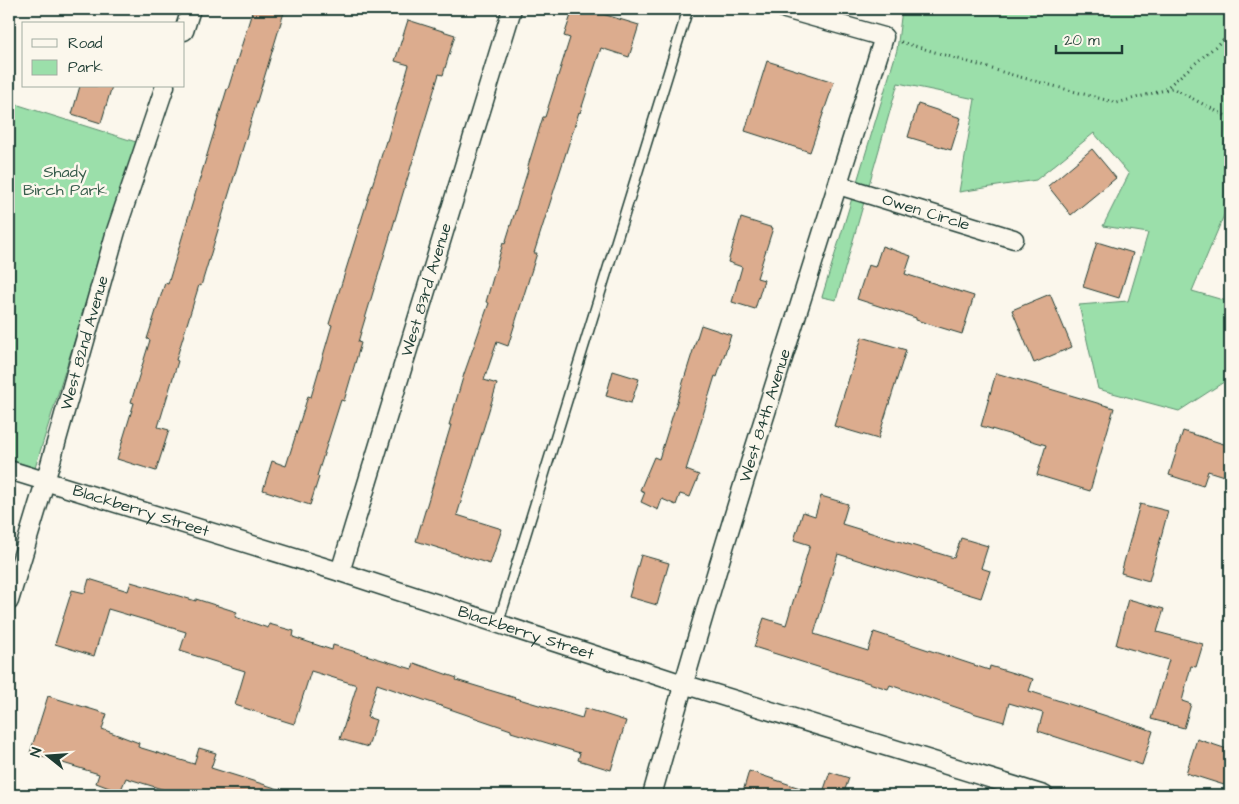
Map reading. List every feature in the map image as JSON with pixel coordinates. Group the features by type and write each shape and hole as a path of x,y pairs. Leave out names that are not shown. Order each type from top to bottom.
{"street":[{"path":"185,28 191,9"},
{"name":"West 83rd Avenue","path":"340,572 512,9"},
{"path":"785,9 884,37"},
{"name":"West 84th Avenue","path":"652,795 683,684 756,443 884,37"},
{"name":"West 82nd Avenue","path":"9,601 45,482 116,231 164,88"},
{"name":"Owen Circle","path":"838,185 1014,239"},
{"name":"Blackberry Street","path":"9,470 340,572 683,684 1042,795"}],"lane":[{"path":"498,624 688,9"}],"path":[{"path":"1163,91 1230,34"},
{"path":"884,37 1009,74 1117,103 1172,88 1230,118"}],"green space":[{"path":"902,9 1230,9 1230,201 1192,291 1230,302 1230,378 1179,411 1098,389 1079,305 1128,301 1148,233 1103,226 1129,174 1094,133 1036,180 959,192 975,99 898,83 836,300 822,297 897,50"},
{"name":"Shady Birch Park","path":"9,102 136,142 35,468 9,460"}],"building":[{"path":"253,9 285,9 201,286 199,285 176,360 178,361 158,427 169,430 156,471 117,459 134,403 131,402 150,340 147,339 165,283 168,284"},
{"path":"573,9 586,9 639,25 629,57 601,48 534,253 537,253 508,346 497,342 484,380 497,384 457,515 502,529 490,564 416,541 451,425 449,425 464,374 489,303 486,302 503,243 505,244 543,117 545,117 570,38 564,36"},
{"path":"408,20 455,35 443,75 439,74 358,342 361,343 344,401 341,400 310,505 263,490 272,461 286,466 308,396 311,397 332,325 329,324 409,65 395,61"},
{"path":"767,61 834,82 810,152 745,131"},
{"path":"79,88 111,88 101,123 72,114"},
{"path":"918,104 961,118 951,150 908,137"},
{"path":"1092,149 1116,178 1071,215 1048,186"},
{"path":"741,218 773,228 757,278 764,280 755,309 732,302 742,267 728,262"},
{"path":"1097,242 1133,253 1119,298 1083,287"},
{"path":"882,246 911,256 905,274 974,296 962,334 857,299 868,265 875,267"},
{"path":"1050,294 1072,347 1034,363 1012,310"},
{"path":"701,325 731,335 717,377 715,376 686,470 699,475 690,497 680,494 676,505 662,499 658,510 641,502 645,492 640,490 654,457 659,459"},
{"path":"862,337 906,350 878,439 834,426"},
{"path":"613,371 639,379 631,403 606,396"},
{"path":"996,373 1114,408 1090,491 1037,475 1046,445 981,426"},
{"path":"1183,431 1230,446 1230,478 1208,471 1203,486 1169,475"},
{"path":"821,496 848,504 842,524 954,558 961,538 988,546 981,568 990,571 981,598 838,554 814,634 868,651 874,632 989,670 990,666 1033,679 1029,691 1153,731 1142,765 1038,731 1043,713 1009,703 1004,722 890,685 888,689 754,647 764,618 786,625 810,545 794,540 803,512 815,516"},
{"path":"1140,504 1168,511 1149,581 1121,573"},
{"path":"641,555 669,563 657,605 629,597"},
{"path":"89,579 128,591 131,582 196,601 196,599 237,612 235,617 268,628 269,624 294,631 293,637 332,650 333,645 412,669 414,663 457,678 456,680 582,718 585,708 626,721 611,770 578,760 580,753 511,732 511,730 377,684 367,717 376,720 368,747 340,739 357,685 311,671 294,724 235,705 245,671 180,651 186,632 108,609 94,656 55,644 72,590 85,593"},
{"path":"1128,599 1164,609 1157,632 1203,644 1196,667 1191,666 1182,701 1191,704 1184,728 1151,719 1169,660 1116,645"},
{"path":"48,696 107,714 102,729 139,743 138,747 194,764 199,748 216,753 211,768 285,791 284,795 181,795 126,778 120,792 96,783 99,774 30,753"},
{"path":"1197,739 1230,750 1230,783 1225,782 1224,785 1186,773"},
{"path":"749,771 812,792 812,795 742,795"},
{"path":"830,772 849,778 843,795 822,795"}]}
